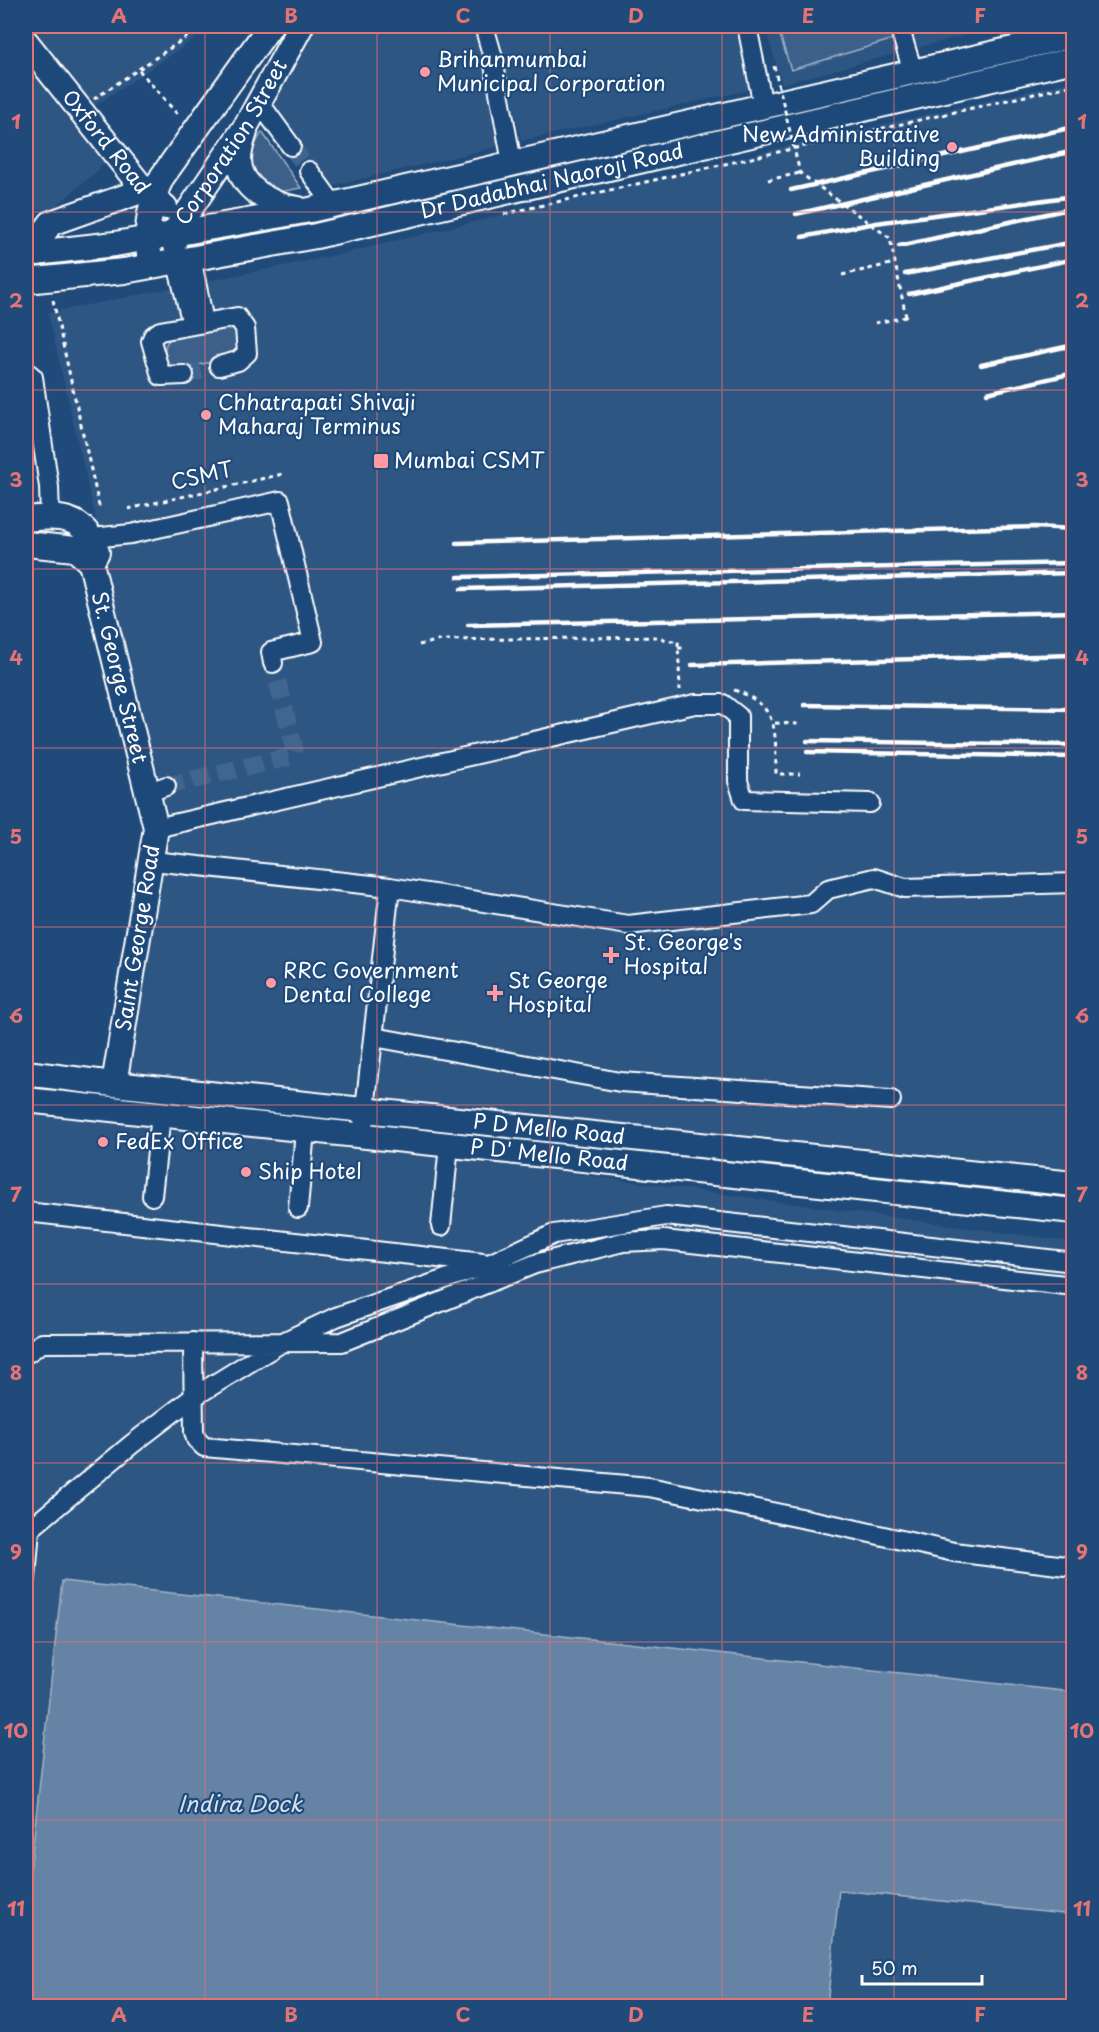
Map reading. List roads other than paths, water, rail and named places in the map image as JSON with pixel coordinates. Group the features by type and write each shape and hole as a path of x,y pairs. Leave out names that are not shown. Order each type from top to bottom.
{"main road":[{"name":"Corporation Street","path":"151,264 147,239 149,194 270,26"},
{"name":"Corporation Street","path":"183,259 183,228 246,126 301,26"},
{"name":"Dr Dadabhai Naoroji Road","path":"32,254 147,239 183,228 322,207 1074,35"},
{"name":"Oxford Road","path":"26,42 149,194 183,228"},
{"name":"Dr Dadabhai Naoroji Road","path":"26,281 124,271 151,264 316,236 1074,60"},
{"path":"246,126 239,163 248,183 261,196 278,205 322,207"},
{"path":"32,254 51,223 149,194"},
{"path":"26,519 64,518 84,528 92,538 97,552 91,563 75,549 26,544"},
{"name":"St. George Street","path":"91,563 157,789"},
{"name":"Saint George Road","path":"114,1084 153,861 157,789"},
{"name":"P D Mello Road","path":"26,1073 1074,1184"},
{"name":"P D' Mello Road","path":"26,1100 1074,1212"}],"street":[{"path":"484,26 492,54 512,164"},
{"path":"747,26 763,106"},
{"path":"899,26 913,72"},
{"path":"259,102 291,146"},
{"path":"309,171 322,207"},
{"path":"183,259 198,323"},
{"path":"184,375 161,376 152,341 153,336 160,331 237,317 244,328 248,347 244,358 219,366"},
{"path":"26,371 33,377 49,487 50,517"},
{"path":"92,538 131,534 280,501 313,642 271,652 273,663"},
{"path":"156,828 694,704 723,704 738,716 738,781 744,800 870,803"},
{"path":"153,861 390,887 628,925 811,904 828,889 874,878 905,888 1074,883"},
{"path":"362,1136 390,887"},
{"path":"374,1036 620,1082 891,1100"},
{"path":"152,1196 161,1115"},
{"path":"298,1208 305,1131"},
{"path":"441,1226 449,1144"},
{"path":"26,1212 489,1264"},
{"path":"26,1578 28,1531 192,1398 281,1343 345,1313 489,1264 555,1234 666,1216 1074,1262"},
{"path":"26,1354 42,1343 342,1342 536,1264 623,1242 664,1240 1074,1286"},
{"path":"193,1342 192,1398 195,1439 204,1447 649,1487 954,1552 1074,1566"}],"water":[{"name":"Indira Dock","path":"62,1581 1073,1692 1073,1915 839,1890 827,2006 26,2006 26,1908"}],"tunnel":[{"path":"291,146 309,171"},
{"path":"184,375 219,366"},
{"path":"166,786 293,756 294,748 273,663"}],"railway":[{"path":"791,190 1074,127"},
{"path":"796,214 1074,151"},
{"path":"802,237 876,223 1074,196"},
{"path":"899,246 1074,208"},
{"path":"905,274 1074,242"},
{"path":"909,294 1074,259"},
{"path":"981,365 1074,345"},
{"path":"987,393 1074,373"},
{"path":"456,543 1035,527 1074,529"},
{"path":"458,577 1074,563"},
{"path":"461,589 1074,573"},
{"path":"468,625 1074,612"},
{"path":"692,665 1074,655"},
{"path":"804,705 1074,709"},
{"path":"807,741 1074,745"},
{"path":"807,752 1074,757"}],"place":[{"name":"Brihanmumbai Municipal Corporation","path":"425,72"},
{"name":"New Administrative Building","path":"952,147"},
{"name":"Chhatrapati Shivaji Maharaj Terminus","path":"206,415"},
{"name":"Mumbai CSMT","path":"381,461"},
{"name":"St. George's Hospital","path":"611,955"},
{"name":"RRC Government Dental College","path":"271,983"},
{"name":"St George Hospital","path":"495,993"},
{"name":"FedEx Office","path":"103,1142"},
{"name":"Ship Hotel","path":"246,1172"}]}
